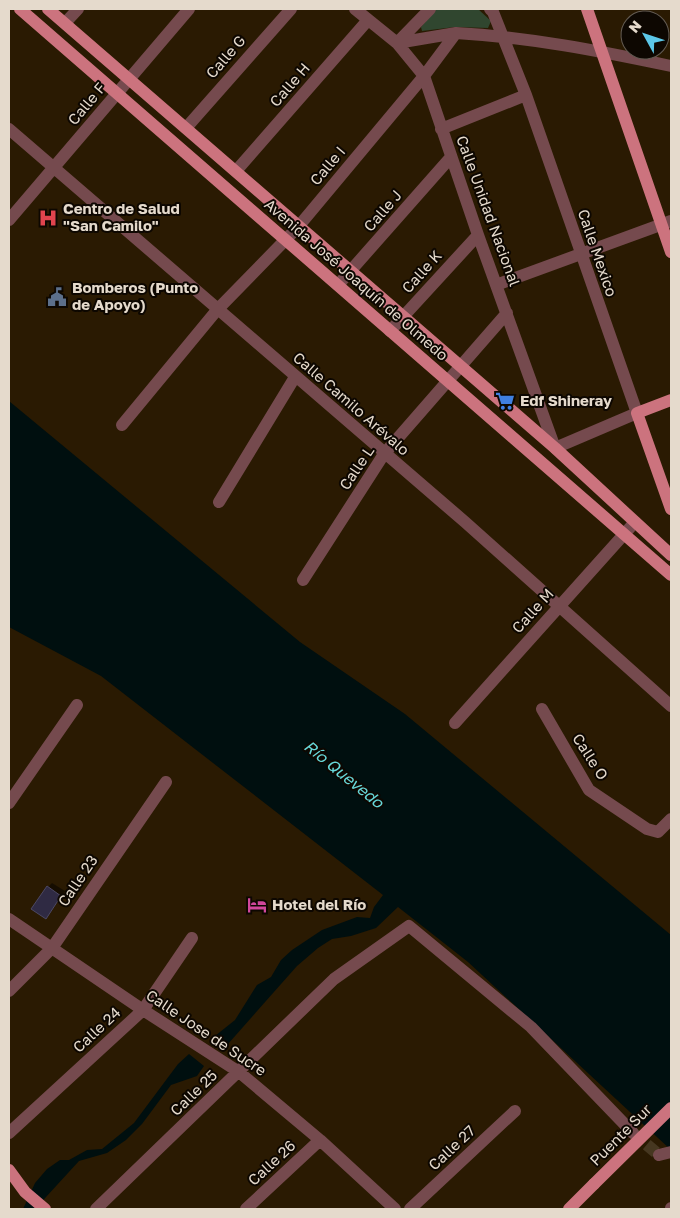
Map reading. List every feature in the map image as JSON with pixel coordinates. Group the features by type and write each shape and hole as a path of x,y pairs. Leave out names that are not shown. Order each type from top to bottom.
{"main road":[{"name":"Avenida José Joaquín de Olmedo","path":"20,9 671,575"},
{"name":"Avenida José Joaquín de Olmedo","path":"48,9 130,78 460,368 555,448 671,554"},
{"path":"587,9 666,222 671,252"},
{"path":"637,413 671,400"},
{"name":"Calle Mexico","path":"637,413 671,510"},
{"name":"Puente Sur","path":"569,1209 671,1108"},
{"path":"9,1170 25,1192 46,1209"}],"street":[{"path":"65,24 78,9"},
{"name":"Calle F","path":"9,220 189,9"},
{"name":"Calle G","path":"186,128 291,9"},
{"name":"Calle Unidad Nacional","path":"355,9 397,43 424,76 478,236 555,448"},
{"path":"397,43 430,9"},
{"name":"Calle Mexico","path":"490,9 493,12 526,95 637,413"},
{"name":"Calle H","path":"236,171 368,20"},
{"path":"397,43 456,33 503,36 602,51 671,66"},
{"name":"Calle I","path":"122,425 217,310 298,227 424,76 456,33"},
{"path":"441,129 526,95"},
{"name":"Calle Camilo Arévalo","path":"9,129 295,378 465,522 558,608 671,706"},
{"name":"Calle J","path":"338,285 451,157"},
{"path":"496,285 666,222"},
{"name":"Calle K","path":"390,331 478,236"},
{"name":"Calle L","path":"303,580 384,454 507,313"},
{"path":"219,502 295,378"},
{"path":"555,448 637,413"},
{"name":"Calle M","path":"455,723 635,522"},
{"path":"9,803 77,704"},
{"name":"Calle O","path":"542,709 589,790 647,830 658,832 670,824"},
{"name":"Calle 23","path":"9,991 52,948 166,782"},
{"name":"Calle Jose de Sucre","path":"9,920 239,1072 320,1140 395,1209"},
{"name":"Calle 25","path":"96,1209 334,979 409,926 531,1027 633,1133"},
{"name":"Calle 24","path":"9,1134 143,1010 192,938"},
{"name":"Calle 27","path":"410,1209 515,1111"},
{"name":"Calle 26","path":"246,1209 320,1140"}],"green space":[{"path":"436,9 478,9 491,21 488,28 455,27 422,31 421,27"}],"water":[{"name":"Río Quevedo","path":"9,401 300,642 405,714 671,935 671,1150 468,962 398,907 376,928 351,936 332,939 318,948 297,966 228,1044 215,1036 235,1020 257,985 271,977 281,960 292,950 322,930 357,917 370,918 374,907 383,895 101,676 9,627"},
{"path":"189,1054 204,1066 197,1076 171,1085 142,1124 126,1140 107,1153 79,1161 35,1209 23,1209 35,1183 47,1169 60,1160 69,1160 87,1150 102,1149 134,1123 178,1064"}],"building":[{"path":"47,886 61,896 46,919 31,909"}],"tunnel":[{"path":"633,1133 659,1155"}],"place":[{"name":"Centro de Salud \"San Camilo\"","path":"48,218"},
{"name":"Bomberos (Punto de Apoyo)","path":"57,297"},
{"name":"Edf Shineray","path":"505,401"},
{"name":"Hotel del Río","path":"257,905"}]}
